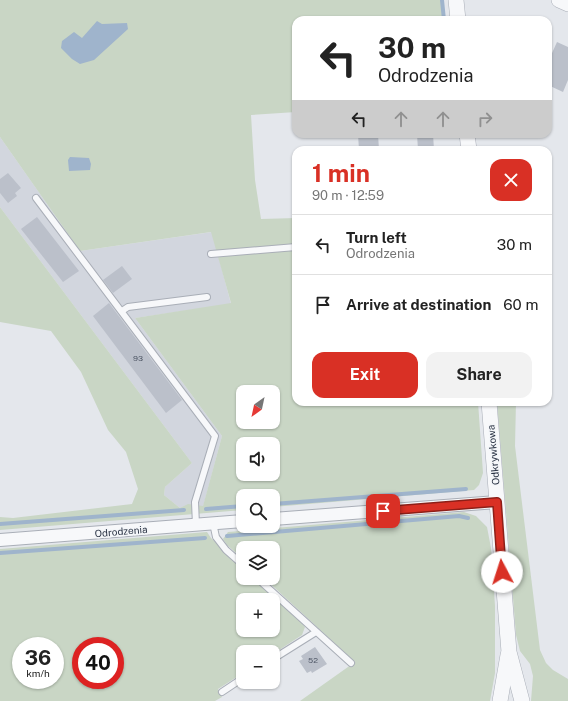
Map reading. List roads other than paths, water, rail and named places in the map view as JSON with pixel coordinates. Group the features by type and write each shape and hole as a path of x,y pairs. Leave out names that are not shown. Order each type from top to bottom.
{"street":[{"path":"456,0 458,16"},
{"path":"559,0 568,4"},
{"name":"Odkrywkowa","path":"489,406 509,652 522,701"},
{"path":"280,518 497,502"},
{"name":"Odrodzenia","path":"0,540 236,521"},
{"name":"Odkrywkowa","path":"500,701 509,652"}],"lane":[{"path":"36,198 215,436 195,502 196,525"},
{"path":"212,254 292,247"},
{"path":"122,311 128,307 207,297"},
{"path":"213,523 216,538 236,559"},
{"path":"265,585 351,663"},
{"path":"280,655 316,632"},
{"path":"222,692 236,683"}],"water":[{"path":"97,21 102,24 127,23 128,29 94,60 80,64 72,59 61,48 62,41 74,32 82,38"},
{"path":"70,157 89,158 91,164 90,170 69,171 68,160"}],"waterway":[{"path":"442,0 444,16"},
{"path":"280,503 466,489"},
{"path":"206,509 236,507"},
{"path":"0,524 184,510"},
{"path":"227,536 459,516 468,518"},
{"path":"0,553 205,538"}]}
